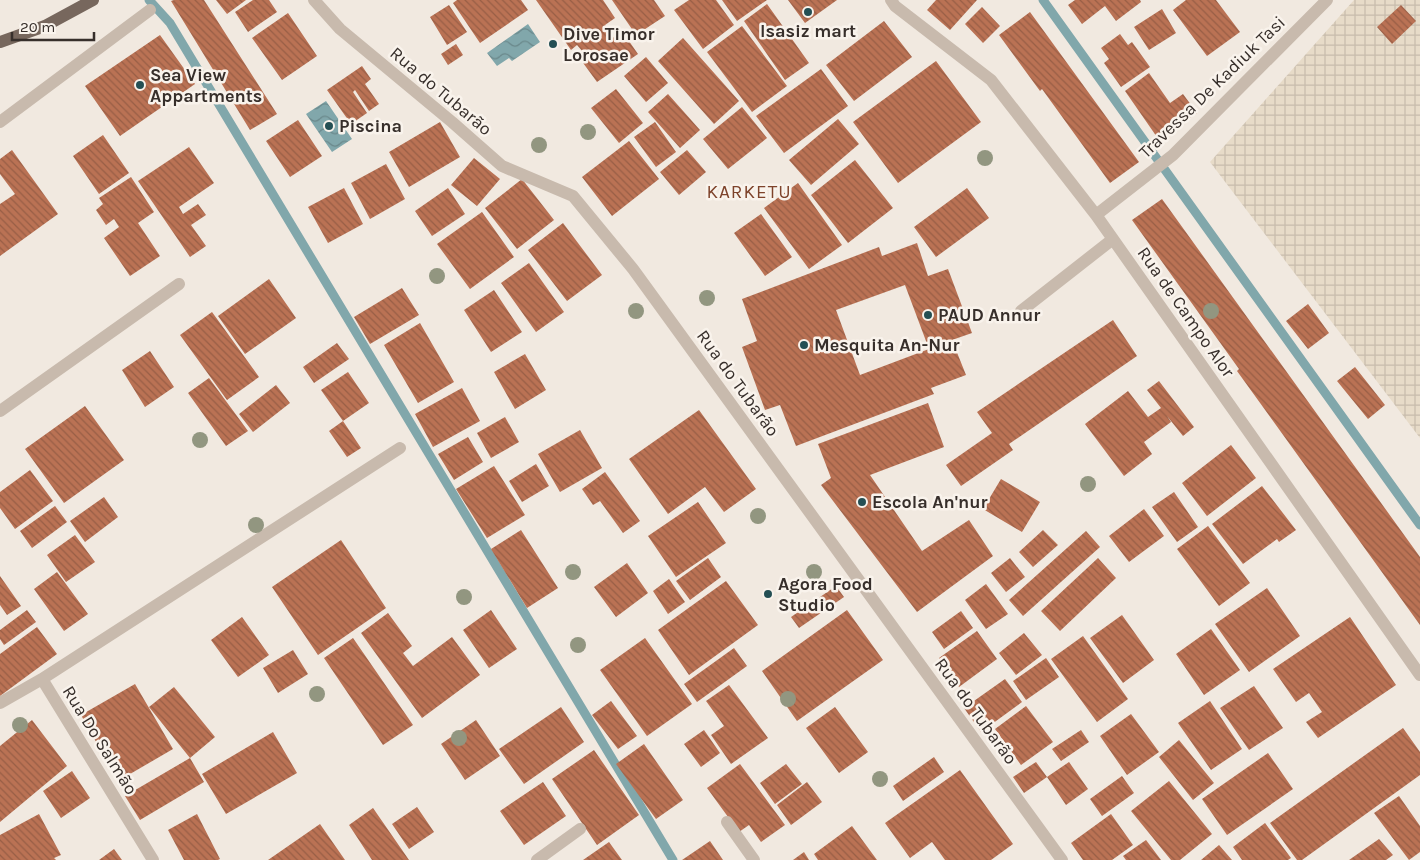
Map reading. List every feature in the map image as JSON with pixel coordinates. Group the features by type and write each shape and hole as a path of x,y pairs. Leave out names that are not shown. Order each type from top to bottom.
{"main road":[{"path":"0,42 45,26 93,0"}],"street":[{"name":"Rua do Tubarão","path":"314,0 340,29 502,166 573,196 633,269 1062,860"},
{"name":"Rua de Campo Alor","path":"891,0 895,6 991,80 1114,239 1420,675"},
{"name":"Travessa De Kadiuk Tasi","path":"1096,215 1173,155 1326,0"},
{"path":"0,122 150,10"},
{"path":"1021,311 1114,239"},
{"path":"0,412 179,284"},
{"path":"42,679 400,448"},
{"name":"Rua Do Salmão","path":"0,703 42,679 153,860"},
{"path":"727,822 754,860"},
{"path":"537,860 580,829"}],"shaded area":[{"path":"1354,0 1420,0 1420,438 1210,162"}],"water":[{"path":"528,24 540,42 512,61 509,58 497,66 487,53"},
{"name":"Piscina","path":"326,101 352,139 332,152 306,114"}],"building":[{"path":"204,0 277,114 250,130 171,1"},
{"path":"216,0 246,0 227,14"},
{"path":"253,0 269,0 277,12 248,32 235,12"},
{"path":"457,0 521,0 528,10 480,43 453,3"},
{"path":"536,0 603,0 615,18 605,25 616,41 624,34 638,54 597,82 578,56 583,52 577,45 571,50"},
{"path":"612,0 654,0 665,16 636,35"},
{"path":"689,0 716,0 734,25 703,49 674,10"},
{"path":"722,0 767,0 737,21"},
{"name":"Isasiz mart","path":"788,0 837,0 805,23"},
{"path":"936,0 977,0 950,30 927,10"},
{"path":"1075,0 1140,0 1141,2 1116,21 1105,6 1082,24 1068,5"},
{"path":"1186,0 1216,0 1240,32 1207,56 1173,10"},
{"path":"767,4 809,63 785,80 744,21"},
{"path":"449,5 467,32 447,45 430,17"},
{"path":"1401,5 1416,21 1392,44 1377,27"},
{"path":"982,7 1000,26 983,43 965,24"},
{"path":"1162,9 1176,33 1149,50 1134,27"},
{"path":"1030,12 1139,162 1110,183 1042,89 1040,91 999,35"},
{"path":"288,13 317,56 282,80 252,38"},
{"path":"884,21 912,57 854,101 826,65"},
{"path":"742,26 787,86 752,112 707,52"},
{"path":"1120,34 1128,45 1132,42 1150,67 1121,87 1104,63 1109,59 1101,48"},
{"name":"Sea View Appartments","path":"160,35 195,84 120,136 85,86"},
{"path":"683,38 739,101 714,124 658,61"},
{"path":"456,44 463,55 448,65 441,54"},
{"path":"646,57 668,83 646,102 624,76"},
{"path":"936,61 981,122 898,183 853,122"},
{"path":"362,66 371,79 365,84 379,104 369,111 355,90 353,92 367,113 351,124 327,90"},
{"path":"821,69 848,106 784,153 756,116"},
{"path":"1149,73 1170,103 1183,94 1197,113 1159,140 1125,91"},
{"path":"616,89 643,123 619,143 591,108"},
{"path":"668,94 700,130 680,148 648,112"},
{"path":"742,107 767,138 728,169 703,139"},
{"path":"838,119 859,144 811,185 789,160"},
{"path":"298,120 322,156 290,177 266,141"},
{"path":"440,122 460,157 409,187 389,152"},
{"path":"655,122 676,152 656,167 634,137"},
{"path":"103,135 129,173 99,194 73,156"},
{"path":"629,141 659,179 612,216 582,177"},
{"path":"189,147 214,183 179,207 183,214 198,204 206,215 191,225 206,246 190,257 138,181"},
{"path":"12,150 58,214 0,256 0,204 15,194 0,174 0,159"},
{"path":"687,150 706,172 679,195 660,172"},
{"path":"474,158 500,179 477,206 451,185"},
{"path":"855,160 893,208 848,243 811,195"},
{"path":"386,164 405,199 370,219 351,183"},
{"path":"131,177 154,212 138,223 160,256 130,276 104,238 119,227 114,219 106,225 96,210 103,204 99,198"},
{"path":"522,179 554,220 517,249 485,208"},
{"path":"798,183 842,245 809,269 764,208"},
{"path":"344,188 363,224 328,243 308,207"},
{"path":"448,188 465,214 432,236 415,211"},
{"path":"967,188 989,218 936,257 914,227"},
{"path":"1162,199 1420,557 1420,625 1237,371 1239,369 1132,220"},
{"path":"482,212 514,257 470,289 437,244"},
{"path":"761,214 792,257 765,276 734,233"},
{"path":"563,223 602,275 567,301 528,250"},
{"name":"Mesquita An-Nur","path":"917,243 928,276 948,269 972,333 952,340 966,375 931,388 934,394 796,446 780,405 765,410 742,347 757,341 742,299 879,247 882,256","holes":["905,285 929,349 860,375 836,310"]},
{"path":"529,263 564,312 536,332 501,283"},
{"path":"269,279 296,318 245,354 218,316"},
{"path":"402,288 419,315 370,344 354,317"},
{"path":"494,290 522,332 491,352 464,310"},
{"path":"1308,304 1329,333 1308,349 1286,321"},
{"path":"212,312 259,377 227,400 180,335"},
{"path":"1113,320 1137,356 1009,444 1013,450 961,486 946,465 992,433 977,412"},
{"path":"420,323 454,382 418,403 384,345"},
{"path":"337,343 349,359 314,383 303,367"},
{"path":"150,351 174,387 145,407 122,370"},
{"path":"525,354 546,390 515,409 494,372"},
{"path":"1355,367 1385,405 1368,419 1337,381"},
{"path":"348,372 369,403 343,421 321,390"},
{"path":"209,378 248,431 226,446 188,393"},
{"path":"1159,381 1194,427 1183,436 1167,416 1171,422 1144,442 1152,454 1124,476 1085,424 1128,391 1148,417 1161,408 1147,390"},
{"path":"276,385 290,403 253,432 239,414"},
{"path":"462,388 480,421 433,447 415,414"},
{"name":"Escola An'nur","path":"928,403 944,447 870,475 922,551 969,520 993,556 917,612 821,485 831,478 818,444"},
{"path":"85,406 124,460 64,503 25,449"},
{"path":"699,410 756,489 724,512 705,487 668,514 629,459"},
{"path":"505,417 519,442 491,458 477,433"},
{"path":"343,421 361,448 347,457 329,431"},
{"path":"580,430 602,468 560,492 538,454"},
{"path":"468,437 483,462 454,480 438,454"},
{"path":"1231,445 1256,478 1207,516 1182,483"},
{"path":"536,464 549,486 522,502 509,481"},
{"path":"494,466 525,515 487,538 456,489"},
{"path":"30,470 53,501 15,529 0,508 0,492"},
{"path":"605,472 640,521 623,533 600,501 593,505 582,489"},
{"path":"1001,479 1040,502 1022,532 983,509"},
{"path":"1262,486 1296,530 1279,542 1277,539 1243,564 1212,524"},
{"path":"1174,492 1198,527 1177,542 1152,507"},
{"path":"104,497 118,517 85,542 70,521"},
{"path":"698,502 726,543 676,577 648,536"},
{"path":"55,506 67,522 32,548 20,531"},
{"path":"1144,509 1164,536 1129,562 1109,536"},
{"path":"1208,526 1250,583 1219,606 1177,549"},
{"path":"521,530 558,588 527,608 491,549"},
{"path":"1043,530 1058,545 1033,567 1019,552"},
{"path":"1086,531 1100,547 1023,616 1009,600"},
{"path":"75,535 95,562 66,582 47,555"},
{"path":"341,540 386,608 318,655 272,587"},
{"path":"708,558 721,577 690,600 676,581"},
{"path":"1010,558 1025,577 1006,592 991,573"},
{"path":"1098,558 1116,578 1060,631 1041,611"},
{"path":"627,563 648,593 616,617 594,587"},
{"path":"57,572 88,614 64,631 34,589"},
{"path":"0,576 21,606 7,615 0,605"},
{"path":"669,579 685,602 668,614 653,591"},
{"path":"726,581 758,625 689,675 658,630"},
{"path":"986,584 1008,614 986,629 965,600"},
{"path":"836,586 844,597 799,628 791,617"},
{"path":"1267,588 1300,636 1249,672 1215,624"},
{"path":"27,610 36,622 4,645 0,639 0,630"},
{"path":"491,610 517,649 489,668 463,630"},
{"path":"847,610 883,660 797,721 762,671"},
{"path":"961,611 973,628 944,649 932,632"},
{"path":"388,613 412,646 403,653 413,666 452,637 480,675 422,718 361,633"},
{"path":"1122,615 1154,660 1123,683 1090,638"},
{"path":"242,617 269,655 238,677 211,640"},
{"path":"1350,617 1396,685 1318,738 1306,722 1322,712 1309,693 1296,702 1273,669"},
{"path":"37,627 57,654 0,696 0,654"},
{"path":"1211,629 1240,670 1204,695 1176,654"},
{"path":"977,631 997,659 959,687 939,658"},
{"path":"1024,633 1042,655 1016,675 999,653"},
{"path":"1083,636 1128,699 1097,722 1051,659"},
{"path":"353,638 413,725 383,745 324,658"},
{"path":"645,638 692,704 647,736 600,670"},
{"path":"734,648 747,666 697,702 684,684"},
{"path":"293,650 308,674 278,693 263,668"},
{"path":"1046,658 1059,677 1026,700 1013,681"},
{"path":"1005,679 1022,702 981,732 964,708"},
{"path":"135,684 173,749 118,781 81,715"},
{"path":"729,685 768,738 731,764 711,735 724,726 706,701"},
{"path":"1254,686 1283,728 1249,750 1220,708"},
{"path":"174,687 215,737 190,758 149,707"},
{"path":"611,701 637,736 618,749 592,715"},
{"path":"1210,701 1242,749 1211,770 1178,723"},
{"path":"1026,706 1053,742 1021,765 995,729"},
{"path":"561,707 584,742 524,784 499,749"},
{"path":"835,707 868,752 839,773 806,728"},
{"path":"1131,714 1159,752 1127,775 1100,736"},
{"path":"32,720 67,766 0,822 0,746"},
{"path":"476,720 500,756 465,780 441,744"},
{"path":"1403,728 1420,752 1420,775 1302,860 1297,860 1270,823"},
{"path":"704,730 720,753 701,767 684,744"},
{"path":"1081,730 1089,742 1061,761 1052,749"},
{"path":"273,732 297,773 226,814 202,774"},
{"path":"1179,740 1214,783 1193,800 1159,757"},
{"path":"644,744 683,800 656,819 616,764"},
{"path":"594,750 639,815 597,845 552,779"},
{"path":"1268,753 1293,789 1227,835 1202,799"},
{"path":"934,757 944,772 903,801 893,786"},
{"path":"190,758 204,782 140,820 125,796"},
{"path":"1036,762 1047,777 1024,793 1013,777"},
{"path":"1069,762 1088,789 1066,805 1047,777"},
{"path":"740,764 785,825 761,842 749,825 739,832 707,788"},
{"path":"786,764 802,784 775,804 760,783"},
{"path":"960,770 1013,844 991,860 945,860 932,842 910,858 885,823"},
{"path":"72,771 90,798 61,818 43,791"},
{"path":"1122,776 1134,793 1102,816 1090,799"},
{"path":"1169,781 1212,834 1180,860 1171,860 1131,811"},
{"path":"543,782 566,816 524,845 500,811"},
{"path":"807,782 822,802 791,825 777,805"},
{"path":"1399,796 1420,826 1420,852 1409,860 1374,813"},
{"path":"417,807 434,832 409,849 392,824"},
{"path":"373,808 409,860 372,860 349,825"},
{"path":"39,814 61,855 54,858 56,860 0,860 0,835"},
{"path":"197,814 220,859 218,860 184,860 168,830"},
{"path":"1111,814 1133,845 1112,860 1083,860 1071,843"},
{"path":"1265,823 1291,858 1288,860 1242,860 1233,847"},
{"path":"320,824 345,860 268,860"},
{"path":"852,826 877,860 818,860 814,854"},
{"path":"1379,839 1393,855 1386,860 1349,860"},
{"path":"1146,840 1161,860 1126,860 1123,856"},
{"path":"710,841 723,860 682,860"},
{"path":"609,842 622,860 583,860"},
{"path":"1219,845 1232,860 1201,860"},
{"path":"114,849 122,860 99,860"},
{"path":"804,852 809,860 793,860"}],"waterway":[{"path":"149,0 170,23 673,860"},
{"path":"1043,0 1420,525"}],"place":[{"name":"Isasiz mart","path":"808,12"},
{"name":"Dive Timor Lorosae","path":"553,44"},
{"name":"Sea View Appartments","path":"140,85"},
{"name":"Piscina","path":"329,126"},
{"name":"PAUD Annur","path":"928,315"},
{"name":"Mesquita An-Nur","path":"804,345"},
{"name":"Escola An'nur","path":"862,502"},
{"name":"Agora Food Studio","path":"768,594"}],"district":[{"name":"KARKETU","path":"749,191"}]}
